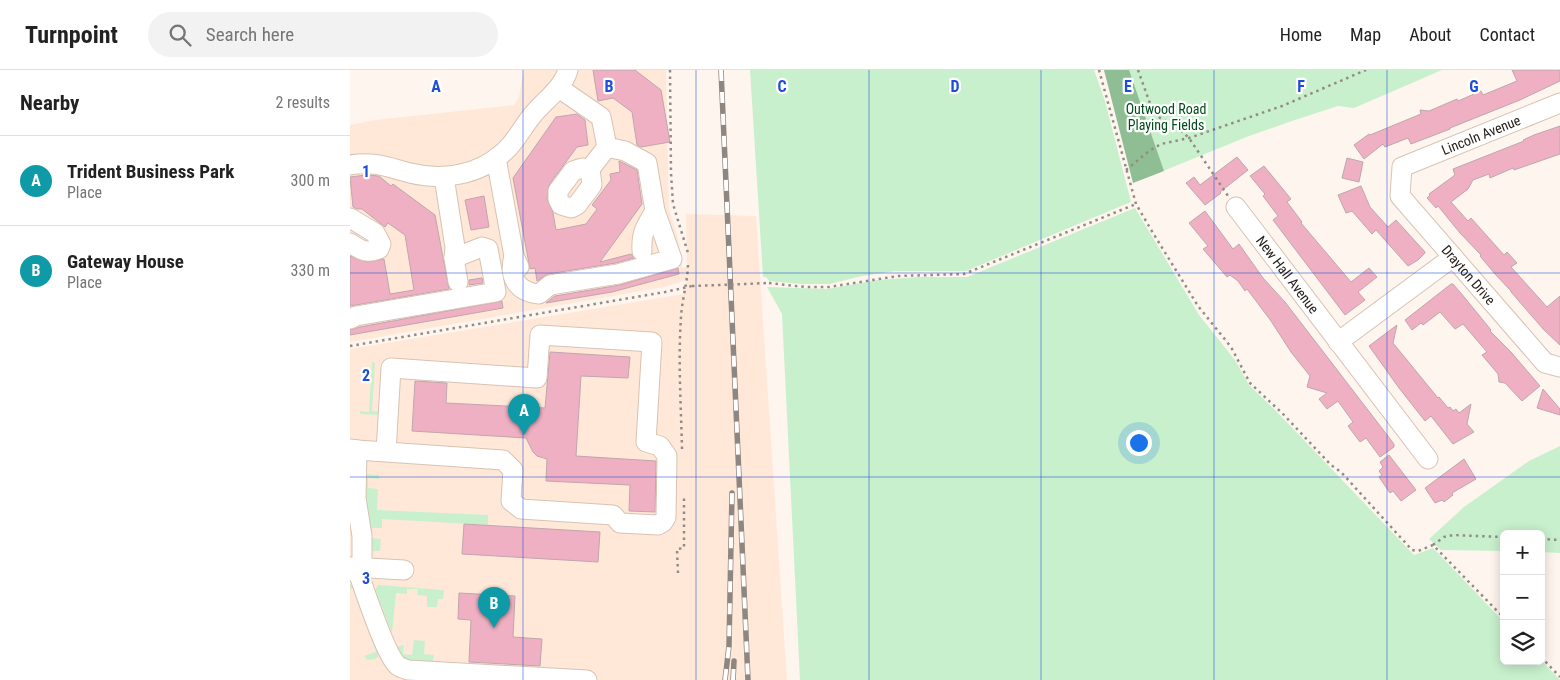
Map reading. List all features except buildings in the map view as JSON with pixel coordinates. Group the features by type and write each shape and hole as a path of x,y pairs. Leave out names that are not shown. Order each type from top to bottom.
{"street":[{"path":"350,165 374,163 425,176 444,177 471,172 496,158 516,139 535,112 559,88 568,70"},
{"path":"559,88 601,116 607,147 590,168"},
{"name":"Lincoln Avenue","path":"1402,167 1560,103"},
{"path":"514,256 512,263 515,280 519,287 539,294 550,285 618,274 672,259 656,211 647,163 625,151 607,147"},
{"path":"496,158 514,256 523,281 532,285 537,284"},
{"name":"Drayton Drive","path":"1402,167 1400,196 1545,363 1560,367"},
{"path":"444,177 455,247 454,258 458,282"},
{"name":"New Hall Avenue","path":"1236,208 1428,459"},
{"path":"642,251 642,238 645,228 656,211"},
{"path":"350,218 375,233 381,244 379,249 366,252 359,250 350,243"},
{"path":"350,319 356,316 496,292 488,249 482,247 454,258"},
{"path":"1338,342 1453,257"},
{"path":"386,452 391,368 537,378 540,335 652,342 646,442 660,446 668,456 666,517 658,525 620,523 613,515 521,509 511,501 513,470 503,460 386,452 353,449 356,498 362,536 354,568 359,576 385,644 396,664 408,670 430,675 588,680"},
{"path":"354,568 404,570"}],"path":[{"path":"670,70 673,204 688,251 686,287 681,315 682,453"},
{"path":"1098,70 1136,204 1198,306 1231,347 1250,383 1284,414 1331,465 1341,472 1412,550 1418,551 1433,545 1444,537 1453,535 1500,537"},
{"path":"1138,70 1152,108 1160,118 1176,126 1190,138 1236,208"},
{"path":"1126,170 1149,151 1161,144 1190,138 1282,106 1366,70"},
{"path":"350,346 692,286 770,284 829,287 898,276 964,274 1136,204"},
{"path":"678,573 677,549 684,548 685,535 684,490"},
{"path":"1545,539 1560,540"},
{"path":"1433,545 1500,614"},
{"path":"1545,661 1560,677"}],"shaded area":[{"path":"524,70 666,70 669,209 679,242 682,268 687,267 686,214 756,216 787,680 350,680 350,349 684,294 687,280 664,287 350,342 350,125 375,120 514,105 519,97"}],"green space":[{"path":"750,70 1094,70 1105,101 1131,202 966,271 896,271 862,276 830,284 769,281 766,277 763,277"},
{"name":"Outwood Road Playing Fields","path":"1104,70 1442,70 1354,108 1338,106 1289,122 1249,136 1141,180"},
{"path":"1104,70 1129,70 1164,171 1133,183"},
{"path":"1135,208 1199,315 1235,360 1249,385 1414,555 1433,548 1500,618 1500,665 1545,664 1560,680 800,680 782,314 767,287 827,289 878,280 919,277 967,277"},
{"path":"372,362 375,363 372,411 381,412 381,415 360,414 360,411 369,412"},
{"path":"1560,446 1560,553 1545,552 1545,530 1500,530 1500,551 1441,550 1429,539 1464,507 1529,461"},
{"path":"364,474 379,475 379,479 368,478 368,488 378,489 377,510 488,515 488,525 382,519 382,528 372,528 371,538 381,539 380,551 373,551 366,517"},
{"path":"350,584 354,588 378,652 378,657 375,659 368,660 364,656 376,652 353,588 350,589"},
{"path":"378,585 444,590 443,599 438,599 437,607 427,607 427,596 417,595 418,589 407,589 407,594 396,593 392,633 375,590"},
{"path":"414,640 425,641 424,654 434,655 432,663 406,661 400,654 397,647 404,645 403,654 412,655"}],"railway":[{"path":"721,70 748,680"},
{"path":"725,680 729,646 732,493"},
{"path":"733,680 734,661"}],"place":[{"name":"Trident Business Park","path":"524,435"},
{"name":"Gateway House","path":"494,628"}]}
